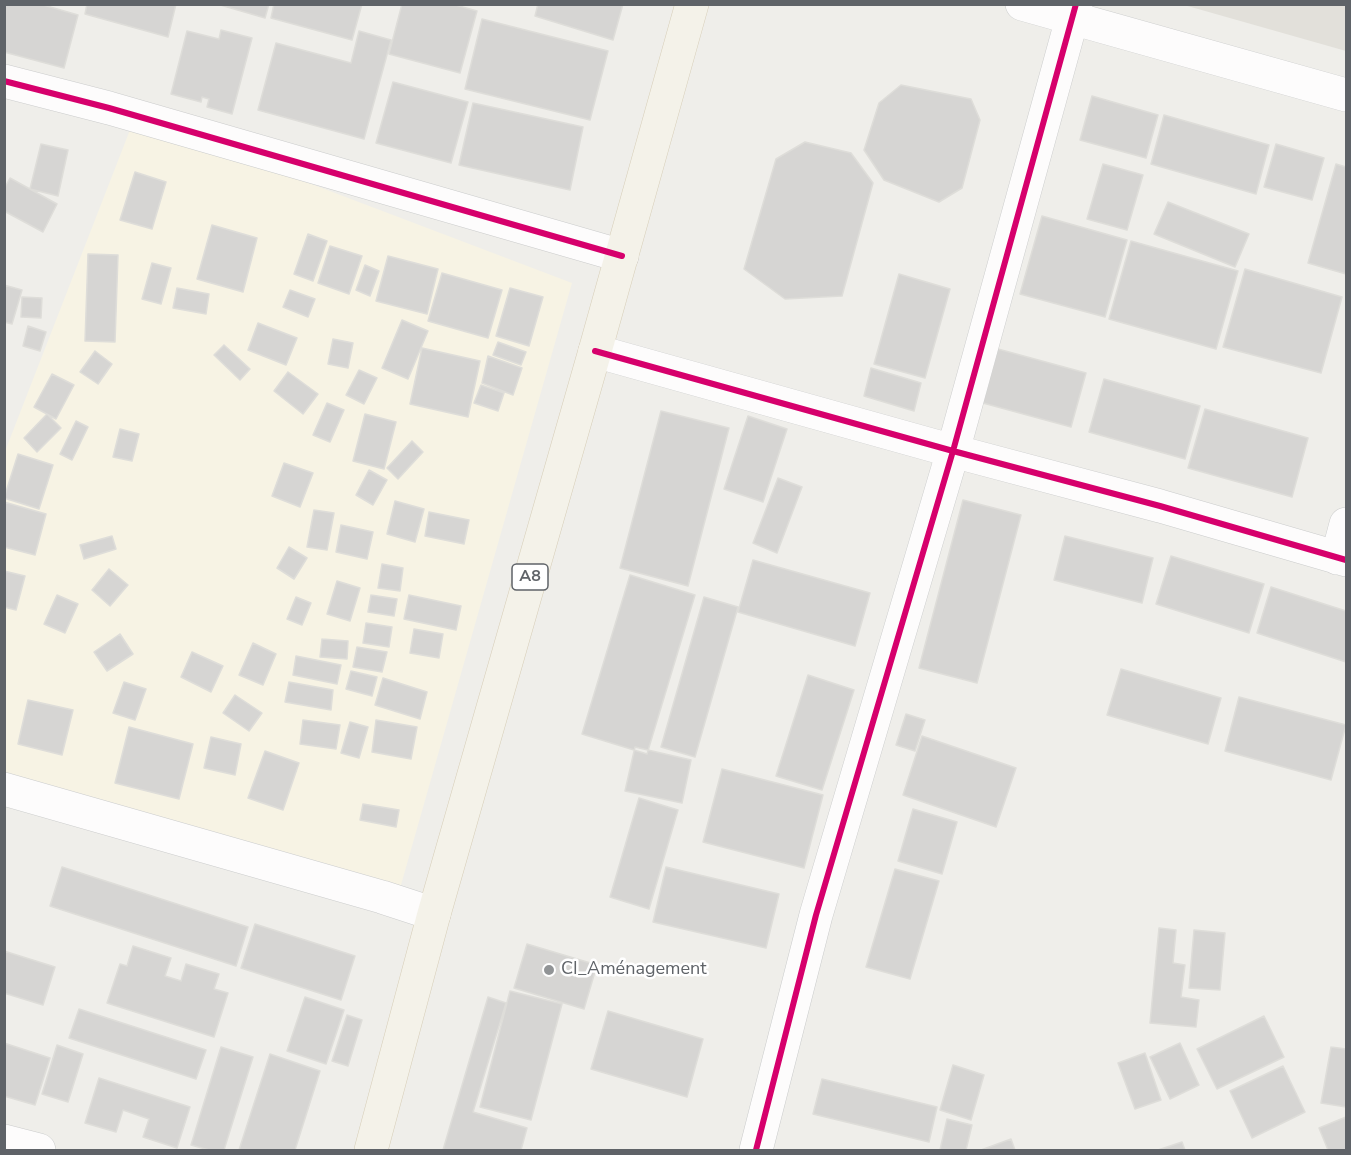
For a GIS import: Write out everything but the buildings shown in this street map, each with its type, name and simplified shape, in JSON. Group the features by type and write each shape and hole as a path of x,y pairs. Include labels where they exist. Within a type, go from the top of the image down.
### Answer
{"main road":[{"name":"A8","path":"371,1150 434,914 692,4"}],"street":[{"path":"1022,4 1074,11 1347,95"},
{"path":"756,1150 816,915 953,451 1074,11"},
{"path":"4,81 109,108 622,256"},
{"path":"595,351 1160,506 1342,559 1347,524"},
{"path":"4,789 382,897 434,914"},
{"path":"4,1141 39,1150"}],"shaded area":[{"path":"1184,5 1346,5 1346,51"},
{"path":"135,117 572,283 397,899 5,786 4,454"}],"cycle path":[{"path":"756,1150 816,915 953,451 1076,4"},
{"path":"4,81 109,108 622,256"},
{"path":"595,351 1160,506 1346,560"}],"place":[{"name":"CI_Aménagement","path":"549,970"}]}
